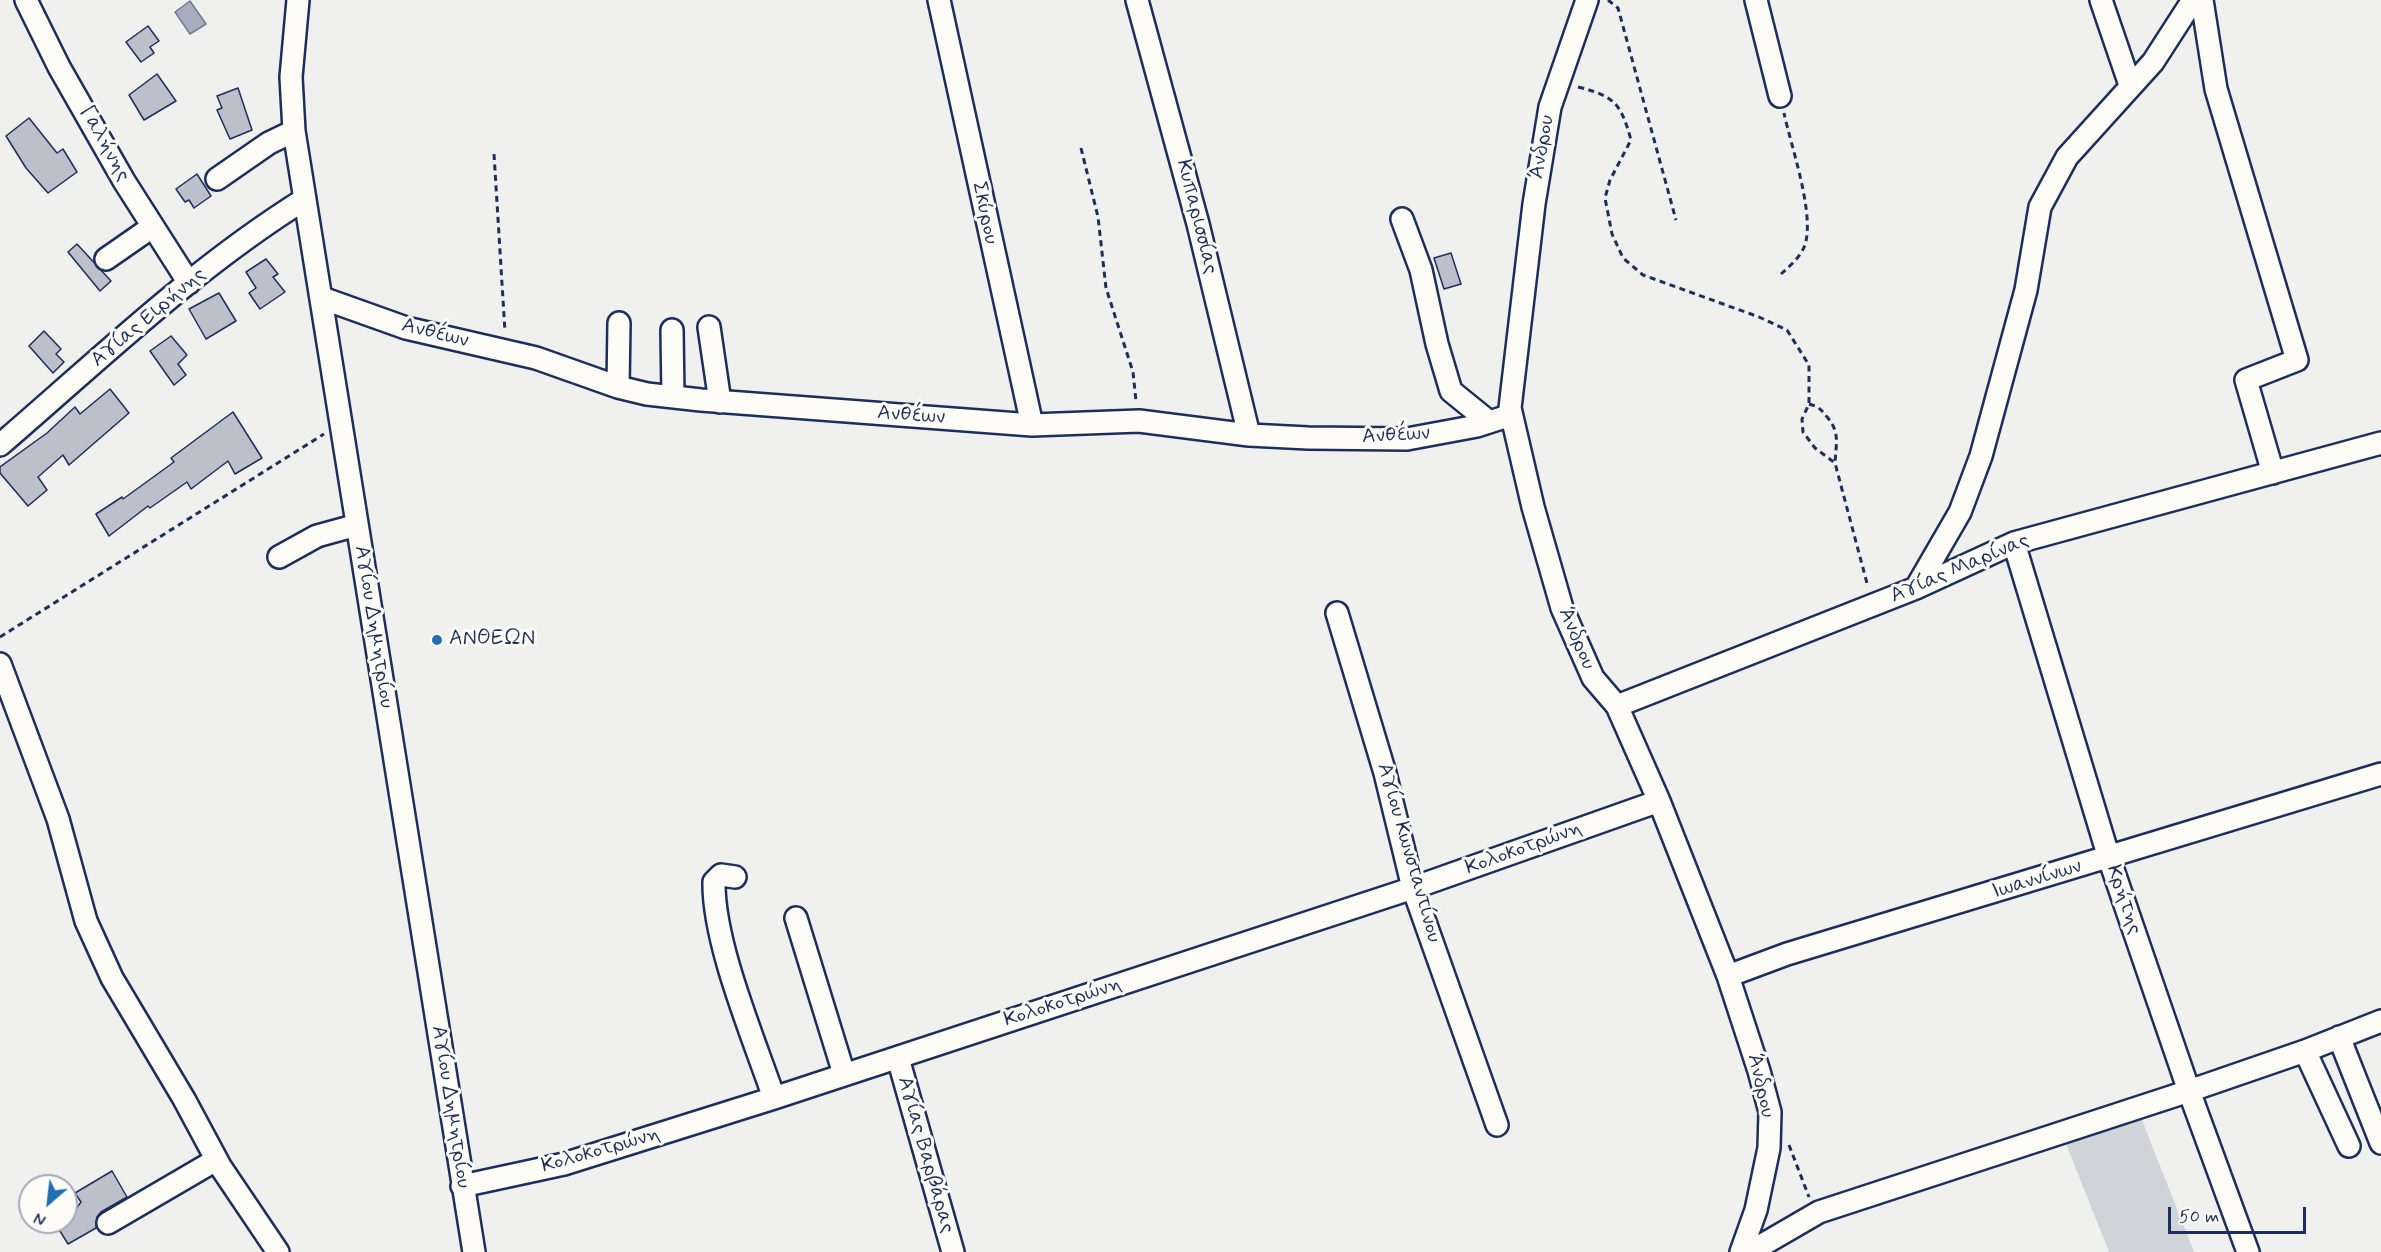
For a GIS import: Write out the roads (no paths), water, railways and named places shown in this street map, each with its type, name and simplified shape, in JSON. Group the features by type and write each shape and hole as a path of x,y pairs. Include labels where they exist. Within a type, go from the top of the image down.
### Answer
{"street":[{"name":"Γαλήνης","path":"26,0 59,67 152,227 189,283"},
{"name":"Αγίου Δημητρίου","path":"298,0 291,77 294,131 474,1252"},
{"name":"Σκύρου","path":"939,0 1032,425"},
{"name":"Κυπαρισσίας","path":"1137,0 1198,224 1248,435"},
{"name":"Άνδρου","path":"1587,0 1550,107 1534,204 1510,396 1511,415 1533,507 1562,608 1593,678 1617,706 1659,801 1728,976 1770,1112 1769,1148 1765,1169 1756,1210 1741,1252"},
{"path":"1756,0 1780,96"},
{"path":"2101,0 2130,85"},
{"path":"1916,588 1960,512 1981,456 2026,290 2040,207 2067,156 2153,62 2193,0"},
{"path":"2202,0 2216,88 2297,360 2246,380 2273,473"},
{"path":"217,178 269,143 294,131"},
{"name":"Αγίας Ειρήνης","path":"0,445 189,283 257,229 305,199"},
{"path":"1402,219 1421,270 1437,344 1451,391 1488,421"},
{"path":"106,260 152,227"},
{"name":"Ανθέων","path":"322,298 406,328 536,358 618,387 673,397 720,402 1032,425 1139,421 1248,435 1407,439 1477,426 1511,415"},
{"path":"618,322 618,387"},
{"path":"709,327 720,402"},
{"path":"672,330 673,397"},
{"name":"Αγίας Μαρίνας","path":"1617,706 1873,606 2014,543 2381,443"},
{"path":"279,557 317,536 357,525"},
{"name":"Κρήτης","path":"2014,543 2109,858 2248,1252"},
{"name":"Αγίου Κωνσταντίνου","path":"1337,613 1385,773 1413,888 1497,1125"},
{"path":"0,664 58,819 86,921 112,978 184,1099 216,1160 278,1252"},
{"name":"Ιωαννίνων","path":"1728,976 1787,954 2381,774"},
{"name":"Κολοκοτρώνη","path":"462,1186 564,1164 774,1098 1413,888 1659,801"},
{"path":"735,877 721,875 714,882 714,895 728,959 774,1098"},
{"path":"796,918 844,1074"},
{"path":"1750,1252 1820,1212 2305,1051 2381,1021"},
{"path":"2339,1036 2381,1143"},
{"path":"2305,1051 2349,1146"},
{"name":"Αγίας Βαρβάρας","path":"897,1058 953,1252"},
{"path":"108,1224 216,1160"}],"water":[{"path":"190,1 206,24 190,34 175,12"}],"place":[{"name":"ΑΝΘΕΩΝ","path":"437,640"}]}
